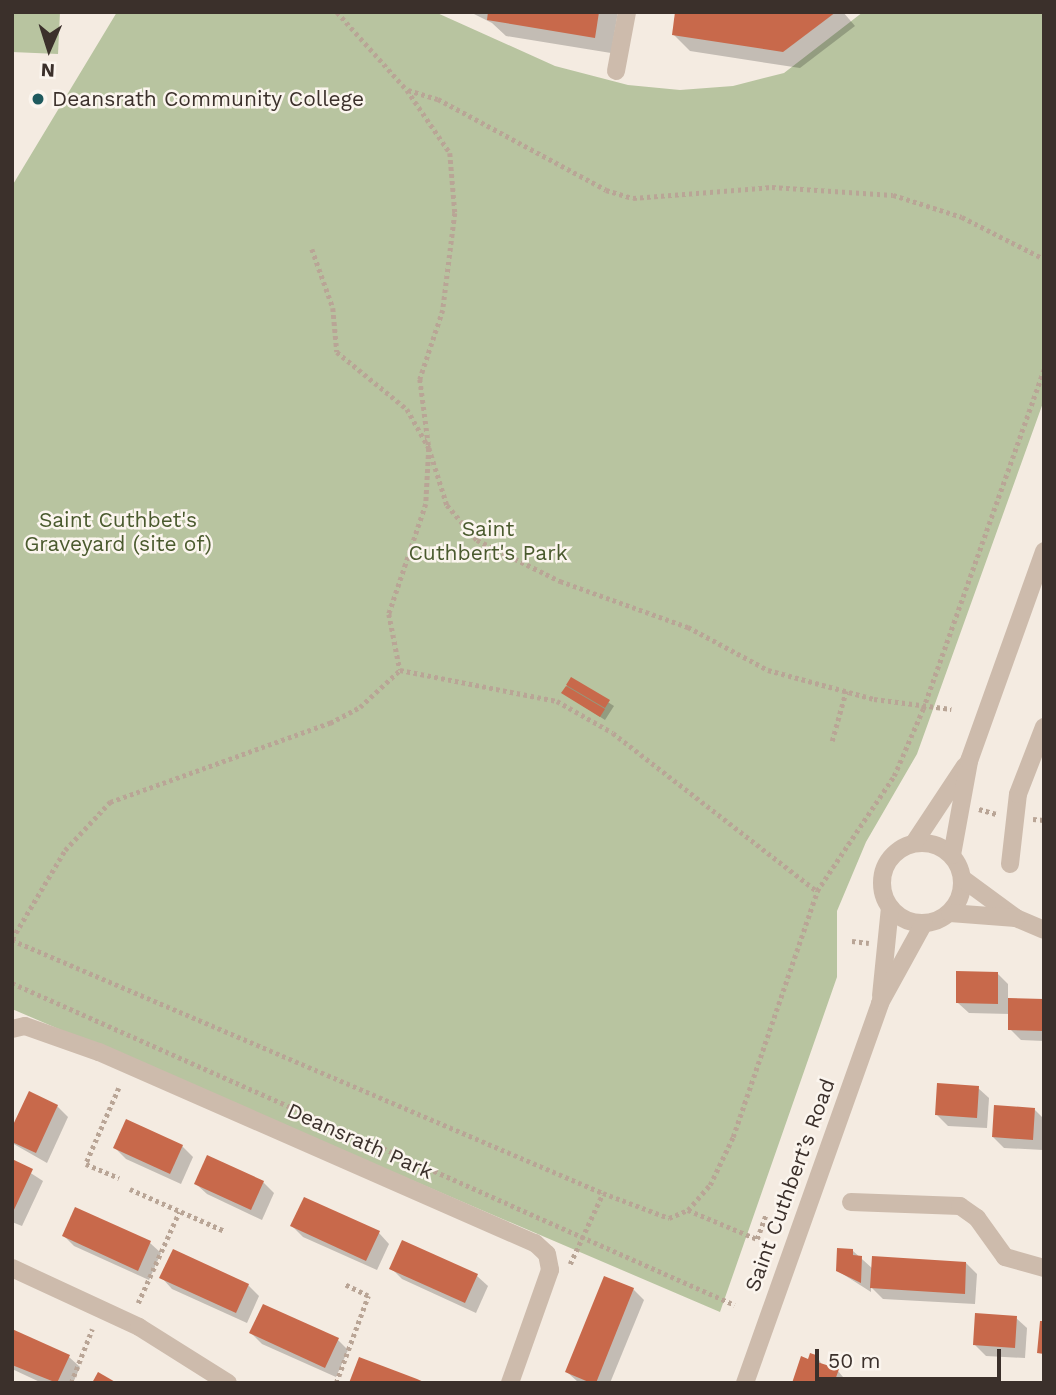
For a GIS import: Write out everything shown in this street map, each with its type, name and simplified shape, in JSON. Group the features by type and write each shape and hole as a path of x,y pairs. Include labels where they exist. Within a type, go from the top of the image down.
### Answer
{"street":[{"path":"616,71 627,12"},
{"name":"Saint Cuthbert’s Road","path":"952,855 969,761 1044,551"},
{"path":"1010,864 1018,794 1044,727"},
{"name":"Saint Cuthbert’s Road","path":"880,1003 890,907 883,896 883,871 894,853 914,843 969,761"},
{"path":"914,843 940,847 952,855 963,879 1016,918 1044,930"},
{"path":"950,913 963,879"},
{"path":"890,907 898,916 924,923 950,913 1016,918"},
{"name":"Saint Cuthbert’s Road","path":"745,1383 880,1003 924,923"},
{"name":"Deansrath Park","path":"19,1028 112,1058 535,1243 547,1254 550,1270 510,1383"},
{"path":"851,1202 960,1206 977,1218 1005,1257 1044,1268"},
{"path":"12,1268 139,1326 228,1383"}],"path":[{"path":"337,12 407,90 450,153 455,213 443,310 420,380 429,448 447,505 477,540 560,581 688,627 768,670 923,709 951,709"},
{"path":"407,90 438,99 606,190 633,198 772,187 893,195 962,217 1044,259"},
{"path":"312,249 333,308 337,352 407,409 429,448 426,504 389,614 400,670"},
{"path":"400,670 360,707 330,723 110,802 65,850 12,939 603,1193 669,1217 688,1210 710,1185 733,1138 817,891 894,776 923,709 1044,370"},
{"path":"400,670 557,701 613,733 817,891"},
{"path":"832,741 846,691"},
{"path":"12,983 735,1305"},
{"path":"119,1088 86,1164 119,1178"},
{"path":"130,1189 225,1231"},
{"path":"567,1273 581,1236 603,1193"},
{"path":"688,1210 757,1239 766,1213"},
{"path":"138,1303 179,1211"},
{"path":"336,1383 368,1296 345,1285"},
{"path":"71,1383 92,1329"}],"green space":[{"path":"12,12 60,12 58,54 12,52"},
{"name":"Saint Cuthbert's Park","path":"117,12 435,12 555,66 628,85 680,90 733,86 784,73 863,12 1044,12 1044,400 917,754 866,842 837,911 837,977 720,1312 12,1009 12,186"}],"building":[{"path":"488,12 599,12 595,38 487,20"},
{"path":"675,12 836,12 783,52 672,35"},
{"path":"571,677 610,700 605,708 566,685"},
{"path":"566,686 605,709 600,717 561,693"},
{"path":"956,971 998,972 998,1004 956,1003"},
{"path":"1008,998 1044,999 1044,1031 1008,1030"},
{"path":"937,1083 979,1086 977,1118 935,1115"},
{"path":"29,1091 58,1105 36,1153 12,1142 12,1127"},
{"path":"994,1105 1035,1108 1033,1140 992,1137"},
{"path":"126,1119 183,1145 170,1174 113,1148"},
{"path":"207,1155 264,1181 251,1210 194,1184"},
{"path":"12,1159 33,1169 12,1214"},
{"path":"304,1197 380,1231 366,1261 290,1226"},
{"path":"75,1207 151,1241 138,1271 62,1236"},
{"path":"402,1240 478,1274 465,1303 389,1269"},
{"path":"837,1248 853,1249 853,1255 862,1256 861,1283 836,1271"},
{"path":"173,1249 249,1284 236,1313 159,1278"},
{"path":"872,1256 966,1262 965,1294 870,1288"},
{"path":"604,1276 634,1288 596,1383 591,1383 565,1372"},
{"path":"263,1304 339,1338 325,1368 249,1333"},
{"path":"975,1313 1017,1316 1015,1348 973,1345"},
{"path":"1040,1321 1044,1321 1044,1354 1037,1353"},
{"path":"12,1329 70,1355 57,1383 12,1365"},
{"path":"810,1353 819,1356 817,1362 839,1369 834,1383 792,1383 801,1356 808,1359"},
{"path":"359,1357 417,1379 426,1383 349,1383"},
{"path":"98,1372 117,1383 92,1383"}],"place":[{"name":"Deansrath Community College","path":"38,99"}],"park label":[{"name":"Saint Cuthbet's Graveyard (site of)","path":"118,532"}]}
